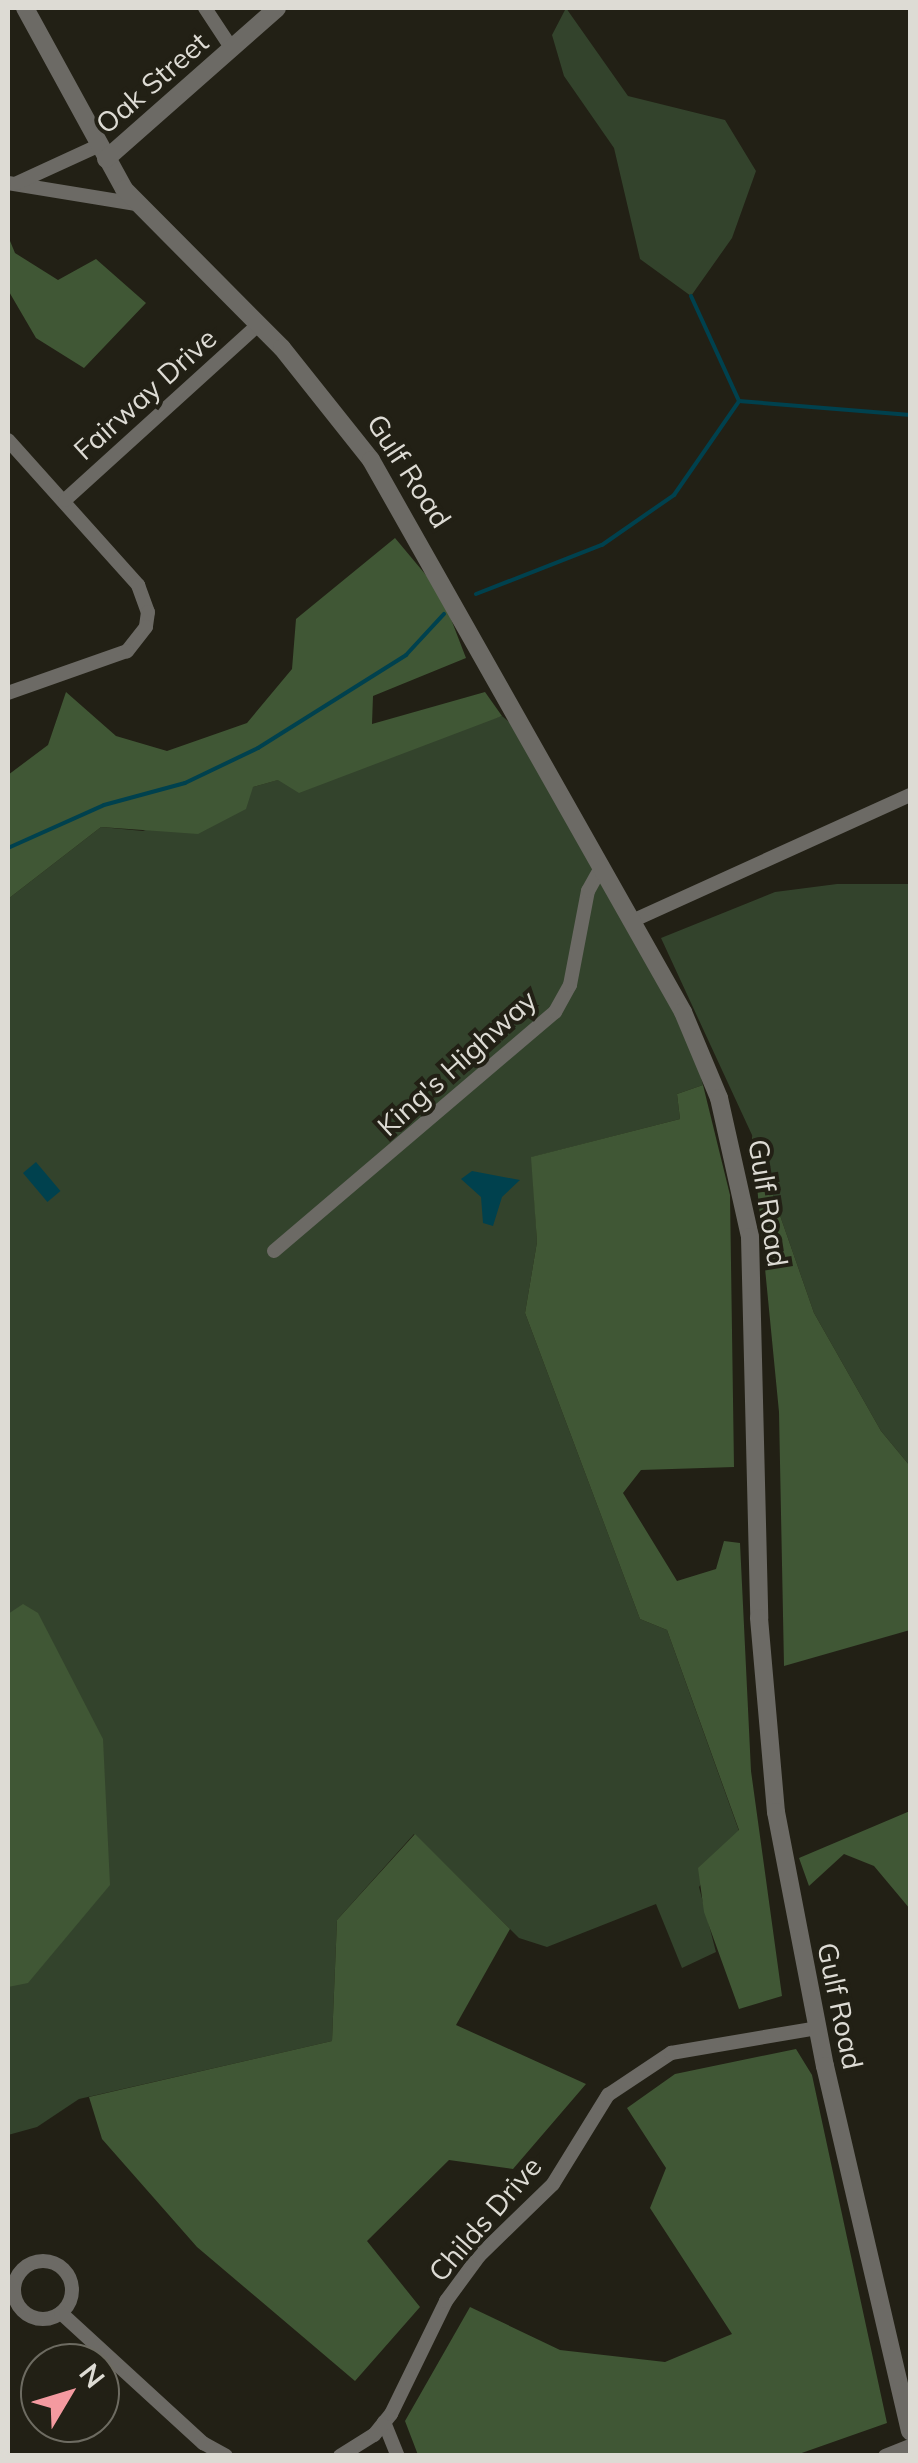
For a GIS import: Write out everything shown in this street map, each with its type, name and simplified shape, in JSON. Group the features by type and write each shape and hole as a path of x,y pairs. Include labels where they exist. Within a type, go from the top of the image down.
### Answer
{"street":[{"name":"Gulf Road","path":"24,8 104,155 136,204 259,324 372,460 693,1032 744,1193 754,1289 766,1746 816,2028 910,2431"},
{"path":"205,8 232,49"},
{"name":"Oak Street","path":"104,155 277,8"},
{"path":"11,184 104,155"},
{"path":"11,184 136,204"},
{"name":"Fairway Drive","path":"65,500 259,324"},
{"name":"Fairway Drive","path":"8,440 138,585 146,626 113,657 8,693"},
{"path":"632,921 910,795"},
{"name":"King's Highway","path":"274,1252 292,1243 555,1012 570,985 588,891 602,866"},
{"name":"Childs Drive","path":"340,2456 384,2422 446,2302 479,2256 552,2184 608,2095 671,2053 816,2028"},
{"path":"50,2262 64,2272 72,2288 61,2313 42,2320 17,2305 14,2286 24,2268 50,2262"},
{"path":"61,2313 190,2432 226,2456"},
{"path":"384,2422 398,2456"},
{"path":"886,2456 910,2446"}],"green space":[{"path":"566,8 628,96 725,120 756,171 732,238 691,296 640,259 614,148 564,76 552,35"},
{"path":"8,236 15,253 58,280 96,259 146,303 84,368 36,338 8,290"},
{"path":"395,538 441,593 466,658 373,696 372,724 485,692 502,716 299,793 278,780 253,787 246,809 198,834 101,827 8,899 8,775 48,745 66,692 116,736 167,751 247,723 292,669 296,619"},
{"path":"502,716 521,732 692,1043 703,1085 677,1094 680,1119 532,1157 537,1242 525,1313 640,1619 667,1630 739,1831 699,1887 716,1952 682,1968 656,1904 547,1947 519,1938 414,1834 337,1920 332,2041 79,2099 37,2127 8,2135 8,899 101,827 143,831 253,787"},
{"path":"837,884 910,884 910,1466 881,1431 814,1313 752,1135 661,938 775,892"},
{"path":"703,1085 730,1195 734,1467 641,1470 623,1493 677,1581 716,1569 724,1541 740,1543 751,1771 782,1996 739,2009 704,1912 698,1868 739,1830 667,1630 640,1619 525,1313 537,1242 531,1157 680,1119 677,1094"},
{"path":"752,1135 814,1313 881,1431 910,1466 910,1630 784,1666 779,1412"},
{"path":"23,1604 38,1613 103,1739 110,1885 28,1983 8,1987 8,1614"},
{"path":"910,1811 910,1909 874,1866 844,1854 809,1886 799,1858"},
{"path":"415,1834 510,1929 456,2025 586,2084 513,2169 449,2160 367,2241 420,2307 355,2381 197,2247 102,2139 89,2097 332,2041 337,1920"},
{"path":"796,2049 812,2075 887,2423 796,2455 418,2455 405,2421 470,2307 560,2350 665,2362 732,2334 650,2208 666,2168 627,2108 675,2074"}],"water":[{"path":"36,1162 60,1191 47,1202 23,1173"},
{"path":"472,1171 520,1180 502,1197 493,1226 483,1223 481,1197 461,1179"}],"waterway":[{"path":"691,296 739,401"},
{"path":"739,401 910,415"},
{"path":"476,594 602,545 674,495 739,401"},
{"path":"8,848 104,805 185,783 258,748 406,655 444,614"}]}
